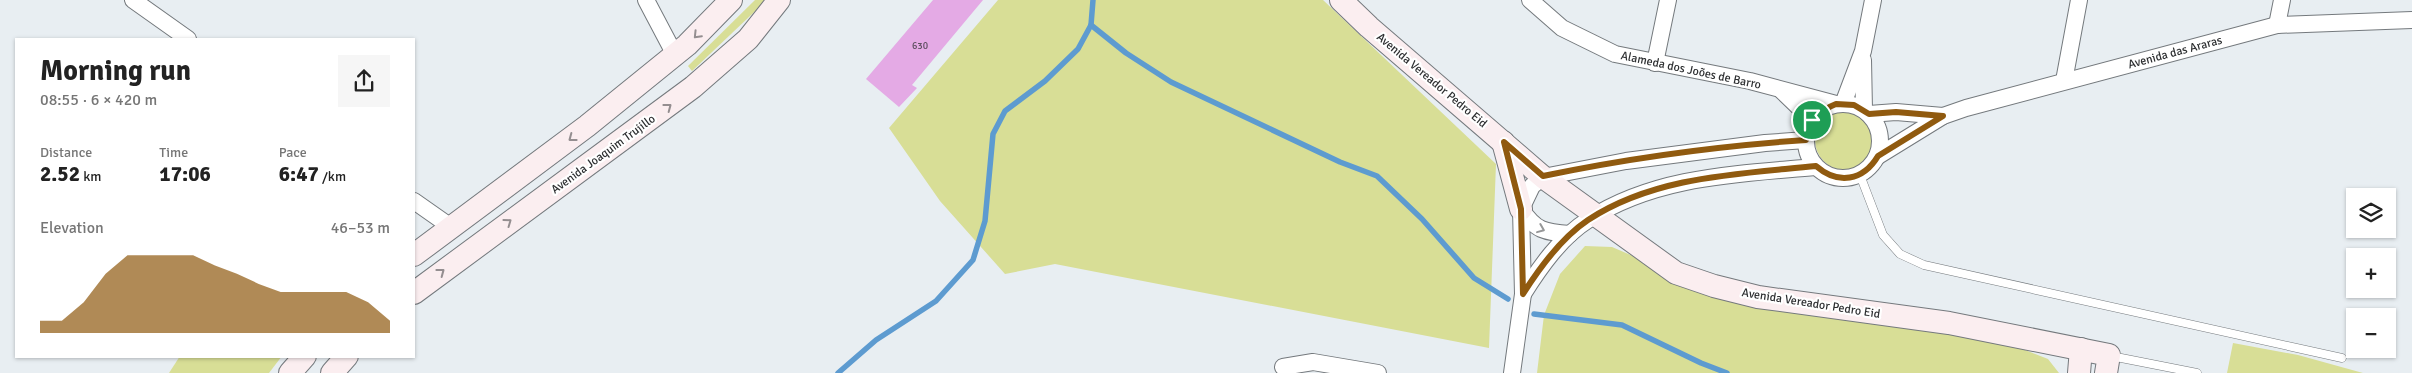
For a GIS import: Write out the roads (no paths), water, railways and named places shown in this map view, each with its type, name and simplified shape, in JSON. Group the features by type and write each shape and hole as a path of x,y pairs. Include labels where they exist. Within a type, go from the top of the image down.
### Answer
{"street":[{"path":"133,0 187,38"},
{"path":"646,0 675,55"},
{"path":"415,254 587,126 675,55 731,0"},
{"name":"Avenida Joaquim Trujillo","path":"415,292 693,88 748,38 779,0"},
{"name":"Avenida Vereador Pedro Eid","path":"1341,0 1369,27 1543,176 1595,216 1676,273 1714,286 1758,297 1949,323 2081,350 2107,364"},
{"name":"Alameda dos Joões de Barro","path":"1530,0 1562,28 1584,41 1615,54 1778,88 1839,104"},
{"path":"1655,63 1668,0"},
{"path":"1839,104 1863,51 1873,0"},
{"path":"2064,81 2079,0"},
{"path":"2277,25 2282,0"},
{"name":"Avenida das Araras","path":"1878,156 1943,116 2064,81 2277,25 2412,20"},
{"path":"1863,51 1867,112 1880,134 1878,156 1873,164 1860,175 1848,179 1836,178 1825,174 1810,159 1806,140 1812,120 1826,108 1839,104 1867,112"},
{"path":"1778,88 1812,120"},
{"name":"Avenida das Araras","path":"1867,112 1896,112 1943,116"},
{"path":"1521,209 1532,186 1543,176 1598,165 1806,140"},
{"path":"1504,142 1521,209 1523,294 1512,373"},
{"path":"1697,152 1701,180"},
{"path":"1523,294 1538,270 1570,234 1595,216 1648,190 1701,180 1816,166"},
{"path":"415,202 451,227"},
{"path":"1521,209 1532,225 1539,229 1570,234"},
{"path":"2079,373 2081,350"},
{"path":"290,373 303,358"},
{"path":"332,373 345,358"},
{"path":"1283,367 1313,362 1378,373"}],"lane":[{"path":"1860,175 1883,235 1900,254 1924,265 2342,358"},
{"path":"2107,364 2197,373"}],"waterway":[{"path":"838,373 876,340 936,301 973,260 985,221 993,134 1005,111 1045,81 1078,49 1091,25 1093,0"},
{"path":"1091,25 1126,53 1171,82 1340,162 1377,176 1422,219 1474,278 1508,299"},
{"path":"1534,314 1622,325 1701,363 1727,373"}]}
